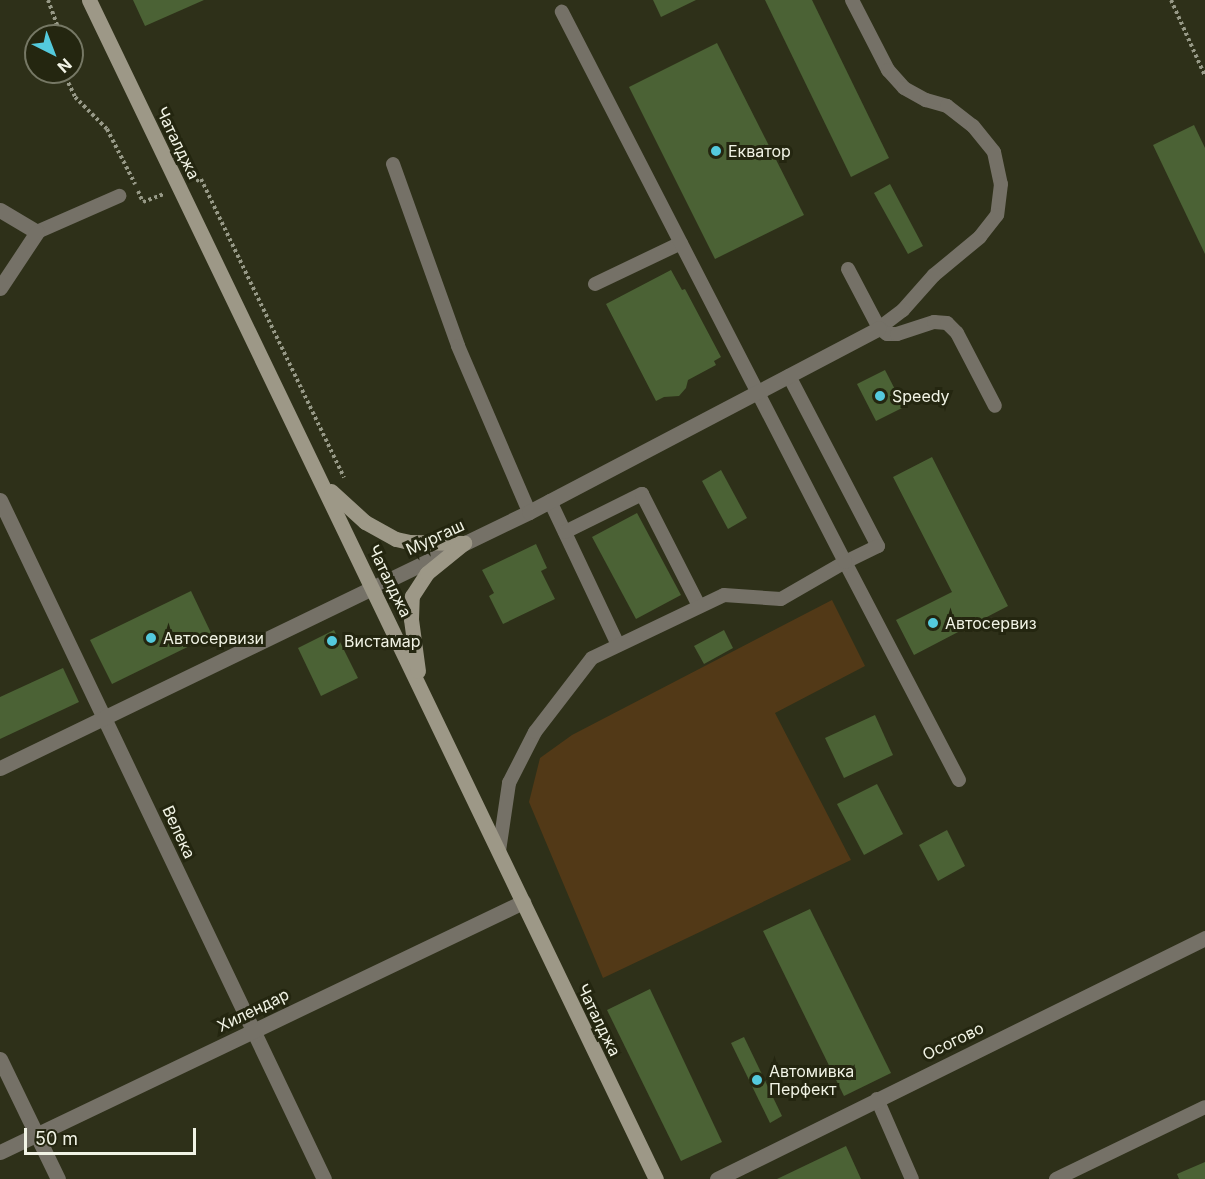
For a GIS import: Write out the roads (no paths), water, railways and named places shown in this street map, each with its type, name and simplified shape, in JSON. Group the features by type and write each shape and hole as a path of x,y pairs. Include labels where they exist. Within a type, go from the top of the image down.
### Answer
{"main road":[{"name":"Чаталджа","path":"89,0 324,484 656,1179"},
{"path":"324,484 365,522 396,539 464,543"},
{"path":"421,688 411,620 412,596 427,573 464,543"}],"street":[{"path":"0,210 37,232 0,288"},
{"name":"Мургаш","path":"0,768 529,512 879,328"},
{"name":"Велека","path":"0,500 324,1179"},
{"name":"Хилендар","path":"0,1152 523,902"},
{"name":"Осогово","path":"717,1179 1205,938"},
{"path":"0,1059 58,1179"}],"lane":[{"path":"852,0 888,70 904,88 926,100 947,106 973,126 994,152 1001,184 997,215 980,237 934,275 903,310 879,328"},
{"path":"562,12 959,780"},
{"path":"393,164 458,346 529,512"},
{"path":"37,232 119,196"},
{"path":"595,284 681,243"},
{"path":"848,269 879,328 887,334 897,334 934,322 947,322 957,333 995,406"},
{"path":"499,851 509,783 535,732 592,658 724,595 781,599 878,546 789,376"},
{"path":"565,532 642,494 699,606"},
{"path":"550,501 618,645"},
{"path":"877,1099 912,1179"},
{"path":"1056,1179 1205,1107"}],"place":[{"name":"Екватор","path":"716,151"},
{"name":"Speedy","path":"880,396"},
{"name":"Автосервиз","path":"933,623"},
{"name":"Автосервизи","path":"151,638"},
{"name":"Вистамар","path":"332,641"},
{"name":"Автомивка Перфект","path":"757,1080"}]}
